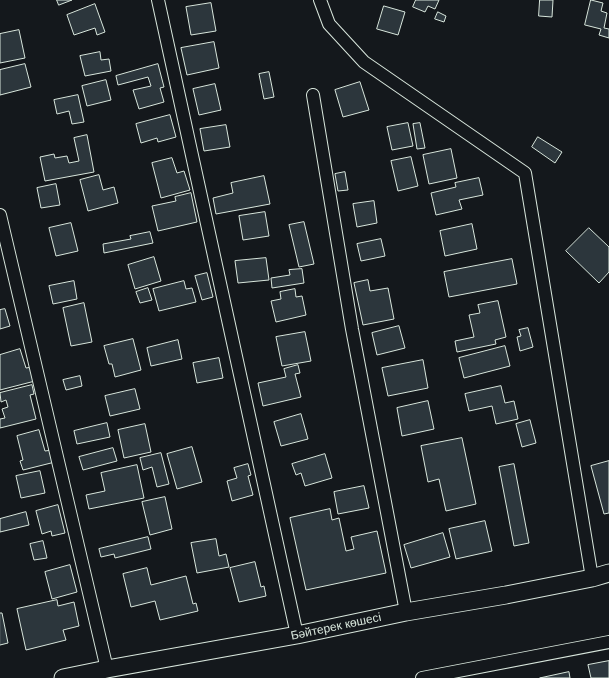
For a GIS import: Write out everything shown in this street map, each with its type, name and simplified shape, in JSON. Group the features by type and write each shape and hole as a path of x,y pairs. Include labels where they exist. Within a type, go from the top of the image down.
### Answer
{"street":[{"path":"158,0 297,635"},
{"path":"320,0 329,24 364,62 525,173 592,578"},
{"path":"313,95 352,329 406,612"},
{"path":"0,215 107,669"},
{"name":"Бәйтерек көшесі","path":"63,678 297,635 406,612 592,578 609,573"},
{"path":"422,678 609,642"}],"building":[{"path":"57,0 72,0 59,5"},
{"path":"416,0 439,0 435,9 428,6 425,12 413,7"},
{"path":"540,0 553,0 552,17 539,16"},
{"path":"591,0 603,3 601,11 607,13 604,28 609,29 609,38 599,35 601,29 585,25"},
{"path":"211,3 216,31 191,35 186,7"},
{"path":"95,4 105,32 97,35 95,28 74,35 67,15"},
{"path":"384,6 405,12 398,35 377,29"},
{"path":"438,12 446,16 444,22 435,19"},
{"path":"19,30 25,58 0,63 0,34"},
{"path":"214,42 219,68 187,75 181,48"},
{"path":"100,52 101,60 109,59 111,71 85,76 80,56"},
{"path":"25,64 31,87 0,95 0,70"},
{"path":"158,64 164,87 160,88 164,102 139,109 133,90 151,86 148,77 118,85 116,76"},
{"path":"269,72 274,97 264,99 259,74"},
{"path":"106,80 111,100 87,106 82,86"},
{"path":"360,82 369,110 343,117 335,90"},
{"path":"215,84 221,110 199,115 193,89"},
{"path":"78,95 84,122 72,124 69,111 57,114 54,100"},
{"path":"170,115 176,137 158,142 157,138 141,143 136,124"},
{"path":"408,123 413,146 392,150 387,127"},
{"path":"420,123 425,148 417,149 413,124"},
{"path":"226,125 230,147 204,151 200,129"},
{"path":"87,135 94,172 45,181 40,157 54,154 55,158 67,156 69,163 79,161 74,138"},
{"path":"538,137 562,152 555,163 532,147"},
{"path":"451,149 457,178 429,184 423,155"},
{"path":"411,157 418,186 398,191 391,161"},
{"path":"172,158 177,173 184,171 190,190 161,198 152,163"},
{"path":"345,172 348,190 338,191 335,174"},
{"path":"99,175 103,190 114,187 118,203 88,211 80,180"},
{"path":"264,176 270,204 216,214 213,198 233,193 231,183"},
{"path":"479,178 483,195 459,200 462,209 436,215 431,193 456,187 455,183"},
{"path":"56,184 60,205 41,208 37,188"},
{"path":"191,193 197,222 158,231 152,206 176,201 175,197"},
{"path":"374,201 377,223 357,227 353,204"},
{"path":"265,212 269,236 243,240 239,216"},
{"path":"304,222 314,264 299,267 289,225"},
{"path":"71,223 78,251 56,256 49,228"},
{"path":"472,224 477,249 445,256 440,231"},
{"path":"589,228 609,247 609,272 599,283 566,251"},
{"path":"150,232 153,243 104,253 103,244 131,239 130,236"},
{"path":"381,239 385,256 361,261 357,244"},
{"path":"154,257 161,281 135,289 128,265"},
{"path":"266,258 269,280 238,283 235,261"},
{"path":"512,259 517,284 449,297 444,272"},
{"path":"302,269 304,283 272,288 271,278 290,275 289,270"},
{"path":"207,273 213,297 202,300 195,276"},
{"path":"368,280 370,291 388,288 394,319 363,325 354,283"},
{"path":"74,281 77,299 53,304 49,286"},
{"path":"184,281 186,289 192,288 196,302 159,311 153,289"},
{"path":"148,288 152,300 140,303 136,292"},
{"path":"295,289 296,297 302,296 306,315 276,322 271,301 281,299 280,292"},
{"path":"498,301 506,337 495,340 496,344 457,352 455,341 474,337 469,315 480,313 478,305"},
{"path":"84,303 92,342 71,346 63,308"},
{"path":"5,309 10,326 0,329 0,310"},
{"path":"399,326 405,348 377,355 372,333"},
{"path":"528,328 533,347 520,351 517,337 521,336 519,330"},
{"path":"305,332 311,361 282,366 276,337"},
{"path":"133,339 141,370 115,377 112,364 109,364 104,346"},
{"path":"178,340 182,359 151,366 147,348"},
{"path":"505,346 510,366 464,378 459,358"},
{"path":"20,349 26,368 32,367 35,381 0,390 0,355"},
{"path":"219,358 223,378 197,383 193,363"},
{"path":"423,360 428,388 388,396 382,368"},
{"path":"298,365 300,373 295,374 301,397 263,406 258,383 286,377 284,369"},
{"path":"80,376 82,386 66,390 63,380"},
{"path":"32,385 34,394 30,395 36,419 0,428 0,419 5,418 2,409 8,407 6,400 1,402 0,393"},
{"path":"501,386 505,403 514,401 518,419 496,424 492,406 469,411 465,394"},
{"path":"135,389 140,409 110,416 105,396"},
{"path":"428,401 434,429 402,436 397,408"},
{"path":"301,414 308,439 281,446 274,422"},
{"path":"530,420 536,443 522,447 516,424"},
{"path":"107,423 110,437 77,444 74,431"},
{"path":"145,424 151,452 124,458 118,430"},
{"path":"39,430 45,451 52,450 55,462 23,470 20,461 23,460 17,436"},
{"path":"462,438 476,504 446,511 439,479 428,482 421,446"},
{"path":"192,447 202,482 177,489 167,454"},
{"path":"113,448 117,461 83,470 79,457"},
{"path":"161,453 169,484 157,487 152,467 143,470 140,458"},
{"path":"325,454 332,478 305,486 301,473 296,475 292,464"},
{"path":"609,461 609,513 604,514 591,466"},
{"path":"248,464 251,475 248,476 253,495 232,501 227,481 237,478 234,468"},
{"path":"514,464 529,543 514,546 499,467"},
{"path":"137,465 144,498 89,509 86,495 105,491 101,473"},
{"path":"40,471 45,493 21,498 16,476"},
{"path":"364,486 369,508 338,514 334,492"},
{"path":"165,497 172,529 150,535 142,502"},
{"path":"58,505 65,533 52,536 51,531 42,534 36,511"},
{"path":"330,509 332,520 339,518 346,551 354,549 351,537 377,531 386,573 306,590 290,518"},
{"path":"26,512 29,525 0,532 0,519"},
{"path":"485,521 492,551 456,559 449,529"},
{"path":"443,533 450,557 411,568 404,545"},
{"path":"148,537 151,549 115,558 114,554 101,557 99,549"},
{"path":"216,539 219,556 226,554 229,567 197,573 191,543"},
{"path":"43,541 47,558 34,560 30,544"},
{"path":"255,562 261,587 264,586 266,596 239,602 230,568"},
{"path":"70,565 77,592 52,599 45,572"},
{"path":"147,568 151,585 186,576 193,604 196,603 198,611 160,620 155,601 131,607 123,574"},
{"path":"57,600 58,606 74,602 79,626 63,630 66,640 26,650 17,609"},
{"path":"0,613 2,613 8,643 0,645"},
{"path":"609,661 609,678 591,678 588,665"},
{"path":"569,672 570,678 540,678"}]}
